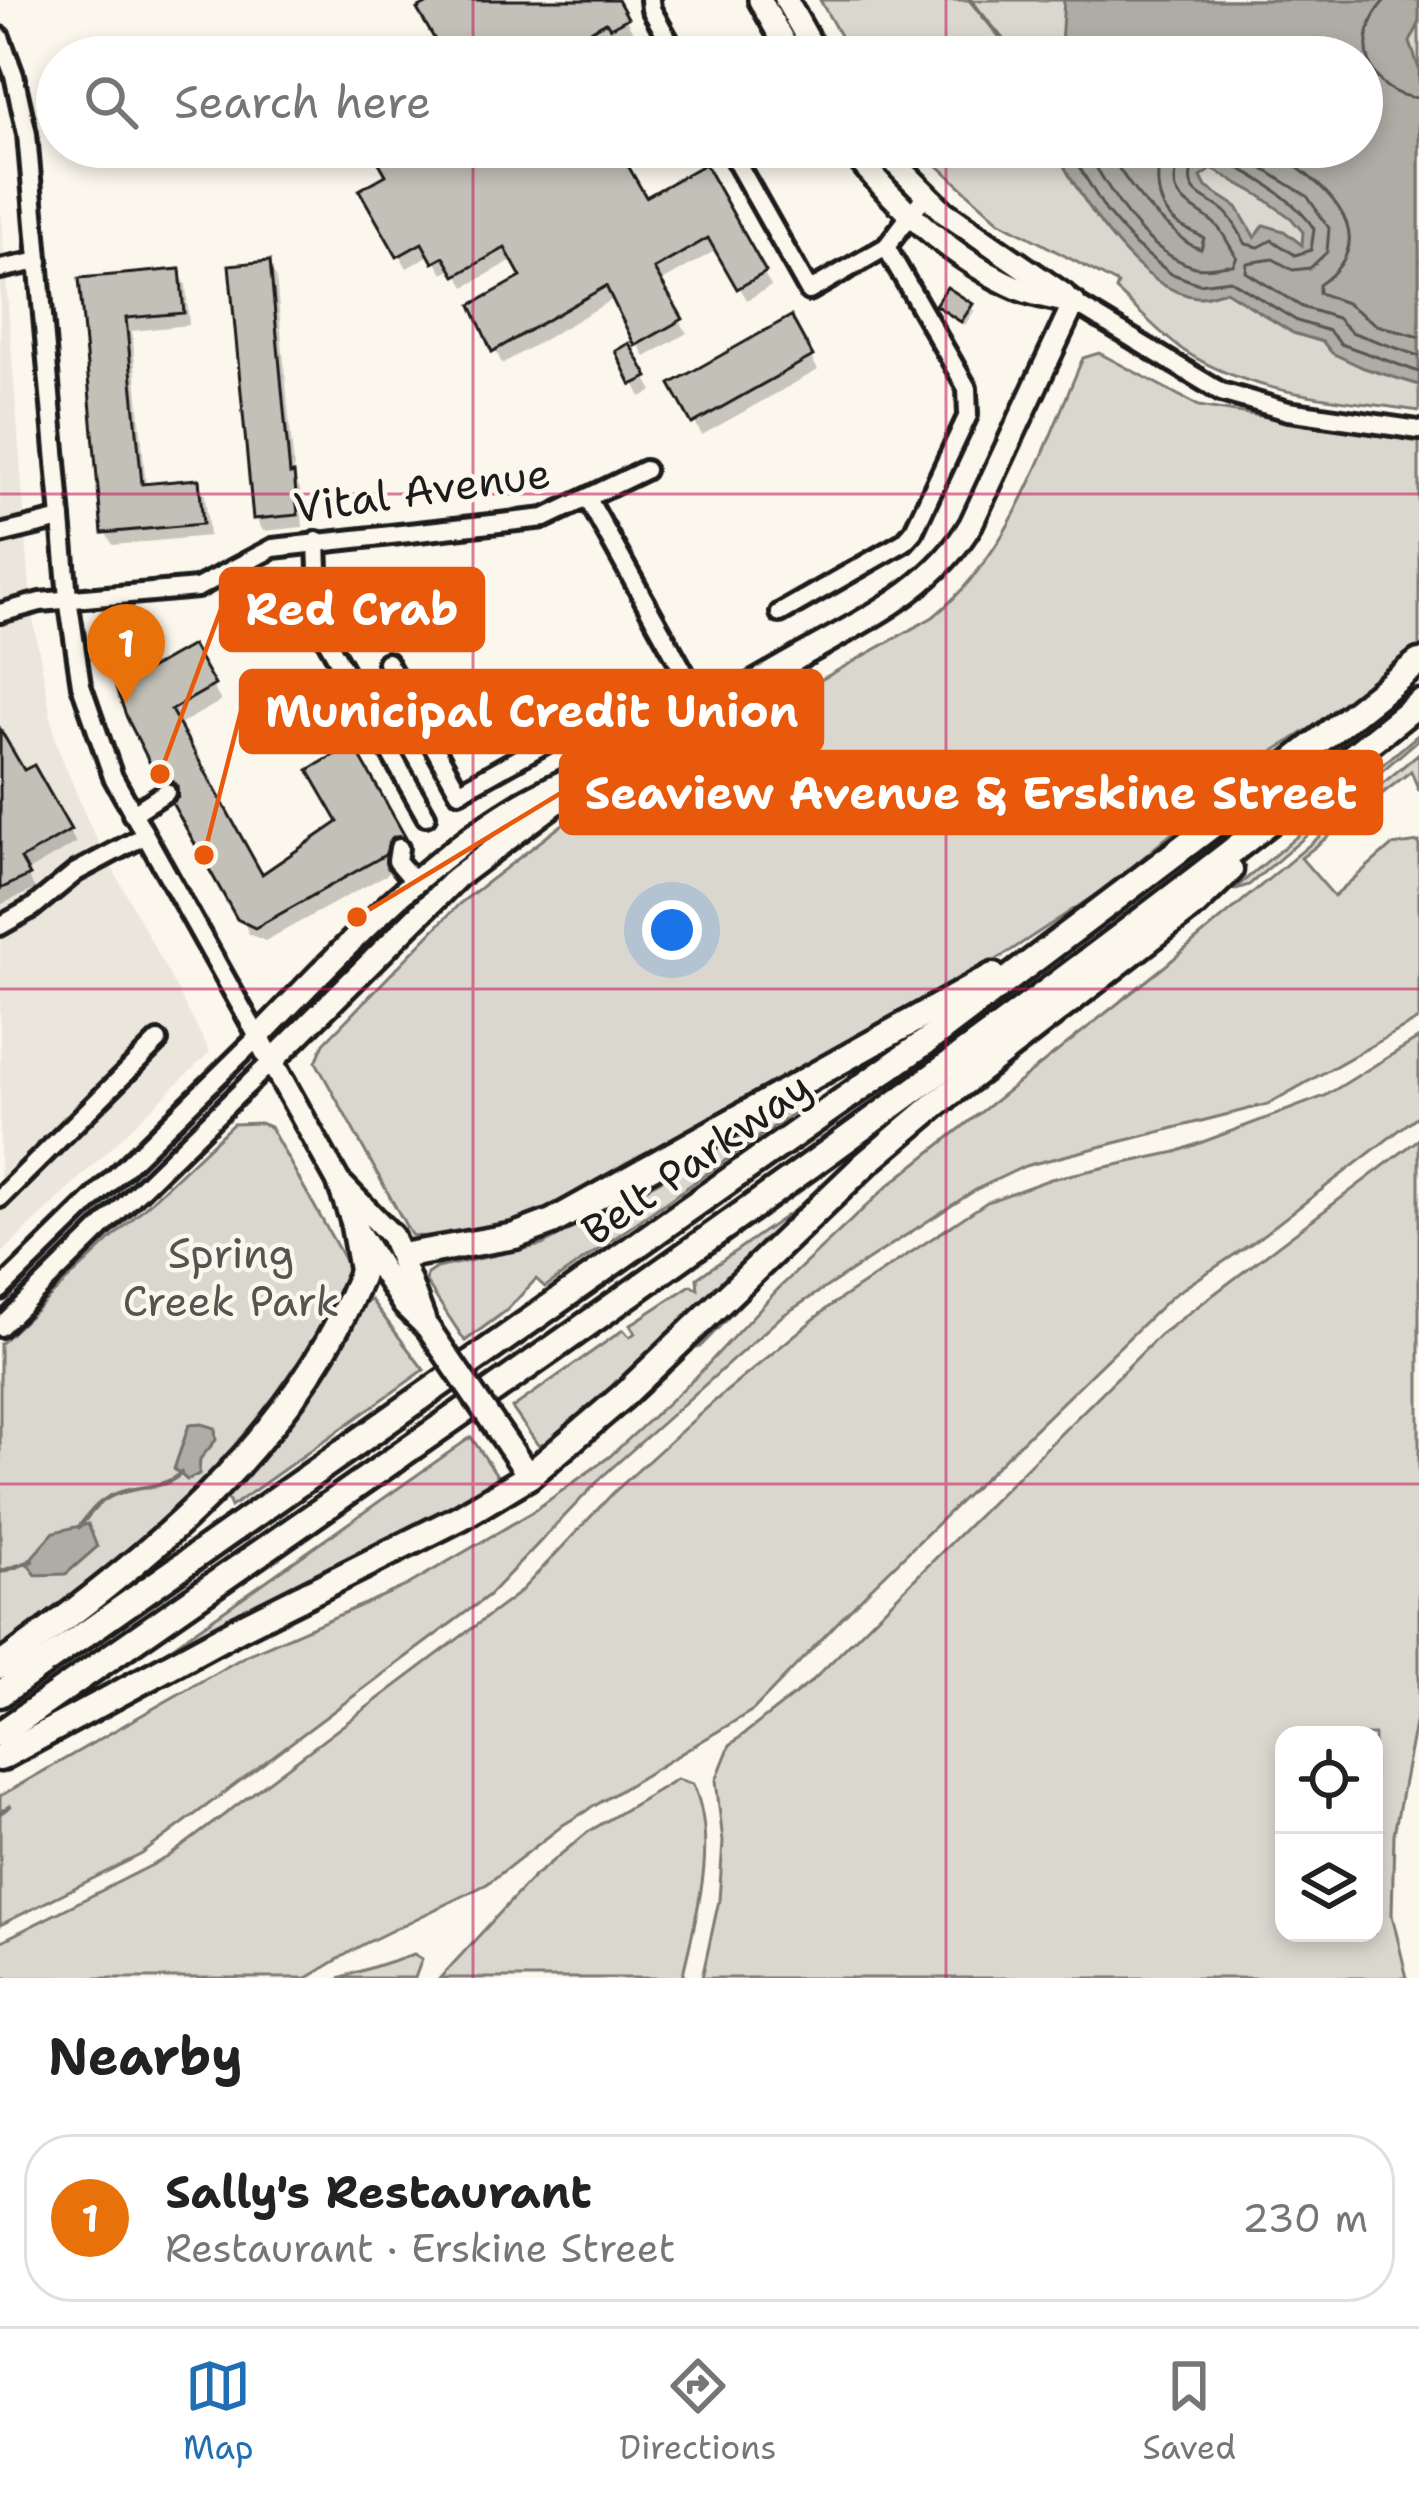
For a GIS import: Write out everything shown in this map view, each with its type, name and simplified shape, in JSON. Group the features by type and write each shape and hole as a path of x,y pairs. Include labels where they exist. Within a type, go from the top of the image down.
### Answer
{"highway":[{"name":"Belt Parkway","path":"0,1694 779,1148 1069,934 1419,662"},
{"name":"Belt Parkway","path":"0,1733 859,1131 1059,984 1419,703"},
{"path":"0,1758 110,1696 461,1517 529,1476 599,1418 865,1164 936,1103 1196,903 1312,789"},
{"path":"400,1256 515,1236 572,1213 1069,934"},
{"path":"0,1666 150,1548 233,1469 283,1412 330,1340 360,1277 354,1226"}],"main road":[{"path":"760,0 780,36"},
{"path":"786,0 806,36"},
{"path":"529,1476 428,1328 404,1304 354,1226 338,1180 258,1036 415,882 520,804 673,728 878,614 940,567 971,524 1074,303 1034,272 918,204 874,168"},
{"path":"893,168 918,204"},
{"path":"272,1061 457,877 618,757"},
{"path":"338,1180 392,1236 428,1328"}],"street":[{"path":"650,0 666,36"},
{"path":"0,37 7,77 27,134 68,598 82,685 105,759 132,814 258,1036 0,1290"},
{"path":"740,168 809,291 886,248 918,204"},
{"path":"780,613 914,532 968,415 968,388 886,248"},
{"path":"0,269 39,261"},
{"path":"1074,303 1191,377 1237,398 1310,415 1419,430"},
{"name":"Vital Avenue","path":"0,613 68,598 197,588 273,548 545,518 645,470"},
{"path":"588,499 705,710"},
{"path":"0,534 61,518"},
{"path":"317,541 320,628 426,815"},
{"path":"387,662 459,792 649,686 673,728"},
{"path":"132,814 166,792"},
{"path":"0,926 32,908 76,872 144,836"},
{"path":"395,854 415,882"},
{"path":"0,1198 158,1041"},
{"path":"0,1327 272,1061"}],"shaded area":[{"path":"0,202 32,614 56,743 89,824 210,1052 0,1255"}],"green space":[{"path":"820,0 1419,0 1419,411 1299,394 1212,367 1168,338 1116,290 1118,284 999,221 940,168 1383,168 1383,36 840,36"},
{"path":"1099,353 1199,406 1419,442 1419,647 1356,699 1254,764 1112,884 949,991 567,1205 468,1232 411,1235 316,1062 324,1043 459,904 563,824 933,617 985,562 1023,497 1083,358"},
{"path":"1419,734 1419,739 1249,885 1233,890"},
{"path":"1419,753 1419,791 1411,771 1301,858 1334,896 1391,846 1419,842 1419,1019 1268,1104 1025,1166 977,1189 782,1316 604,1475 489,1595 142,1854 0,1925 0,1796 247,1655 406,1586 531,1513 609,1457 889,1185 1165,966"},
{"path":"1066,1018 1069,1019 1027,1053 945,1116"},
{"path":"1419,1038 1419,1115 1255,1241 1172,1296 870,1589 753,1710 563,1825 487,1884 360,1946 307,1978 0,1978 0,1942 168,1857 519,1593 613,1493 830,1306 987,1202 1051,1179 1176,1152 1325,1096"},
{"path":"804,1102 545,1287 536,1279 507,1310 465,1341 426,1282 427,1274 436,1268 542,1245"},
{"name":"Spring Creek Park","path":"233,1124 270,1127 352,1273 326,1331 279,1406 207,1485 126,1557 0,1653 0,1344"},
{"path":"1419,1139 1419,1702 1394,1834 1392,1915 1407,1978 702,1978 719,1900 723,1842 716,1780 730,1745 812,1681 1160,1335"},
{"path":"871,1176 797,1246 851,1192"},
{"path":"832,1184 635,1372 558,1435 538,1445 512,1408 623,1330 630,1337 635,1333 630,1325 691,1285 698,1289 697,1278"},
{"path":"797,1246 700,1347 694,1349"},
{"path":"371,1300 424,1370 231,1507 227,1497 307,1404 364,1302"},
{"path":"471,1437 498,1477 495,1484 348,1562 330,1566 332,1570 170,1657 165,1652"},
{"path":"677,1779 693,1784 701,1807 705,1855 682,1978 440,1978 533,1877 588,1832"},
{"path":"414,1954 422,1959 415,1978 339,1978"}],"water":[{"path":"1064,0 1419,0 1419,24 1410,42 1419,69 1419,385 1332,353 1323,342 1293,333 1226,291 1197,297 1174,291 1152,278 1112,238 1066,168 1383,168 1383,36 1061,36","holes":["1212,169 1291,218 1303,232 1302,245 1284,231 1264,225 1255,238 1237,207 1206,187 1201,177"]},
{"path":"189,1425 215,1428 216,1440 200,1459 199,1474 187,1480 174,1469"},
{"path":"88,1524 97,1547 66,1574 36,1575 27,1563 54,1532"}],"building":[{"path":"434,0 618,0 628,18 610,28 606,22 582,36 433,36 417,9"},
{"path":"382,168 629,168 646,197 698,168 707,168 766,272 737,289 708,238 654,269 683,319 635,346 606,286 492,352 471,305 521,277 505,248 455,276 444,257 433,263 422,243 397,257 359,190 386,175"},
{"path":"270,261 298,515 253,519 229,265"},
{"path":"180,269 184,313 126,318 142,484 199,479 203,524 102,533 79,278"},
{"path":"947,287 973,304 961,322 935,305"},
{"path":"791,316 813,356 692,424 670,384"},
{"path":"629,343 648,377 631,385 615,351"},
{"path":"192,645 215,685 171,710 262,874 338,822 308,770 353,744 406,838 393,837 385,855 255,928 237,919 172,803 178,797 177,786 171,780 159,781 116,688"},
{"path":"0,729 24,770 34,765 71,830 21,859 30,875 0,889"}],"waterway":[{"path":"970,0 1000,36"},
{"path":"79,1527 110,1497 166,1482 181,1473"},
{"path":"0,1572 32,1561"},
{"path":"0,1813 10,1806"}],"place":[{"name":"Sally's Restaurant","path":"126,703"},
{"name":"Red Crab","path":"160,774"},
{"name":"Municipal Credit Union","path":"204,855"},
{"name":"Seaview Avenue & Erskine Street","path":"357,917"}]}
